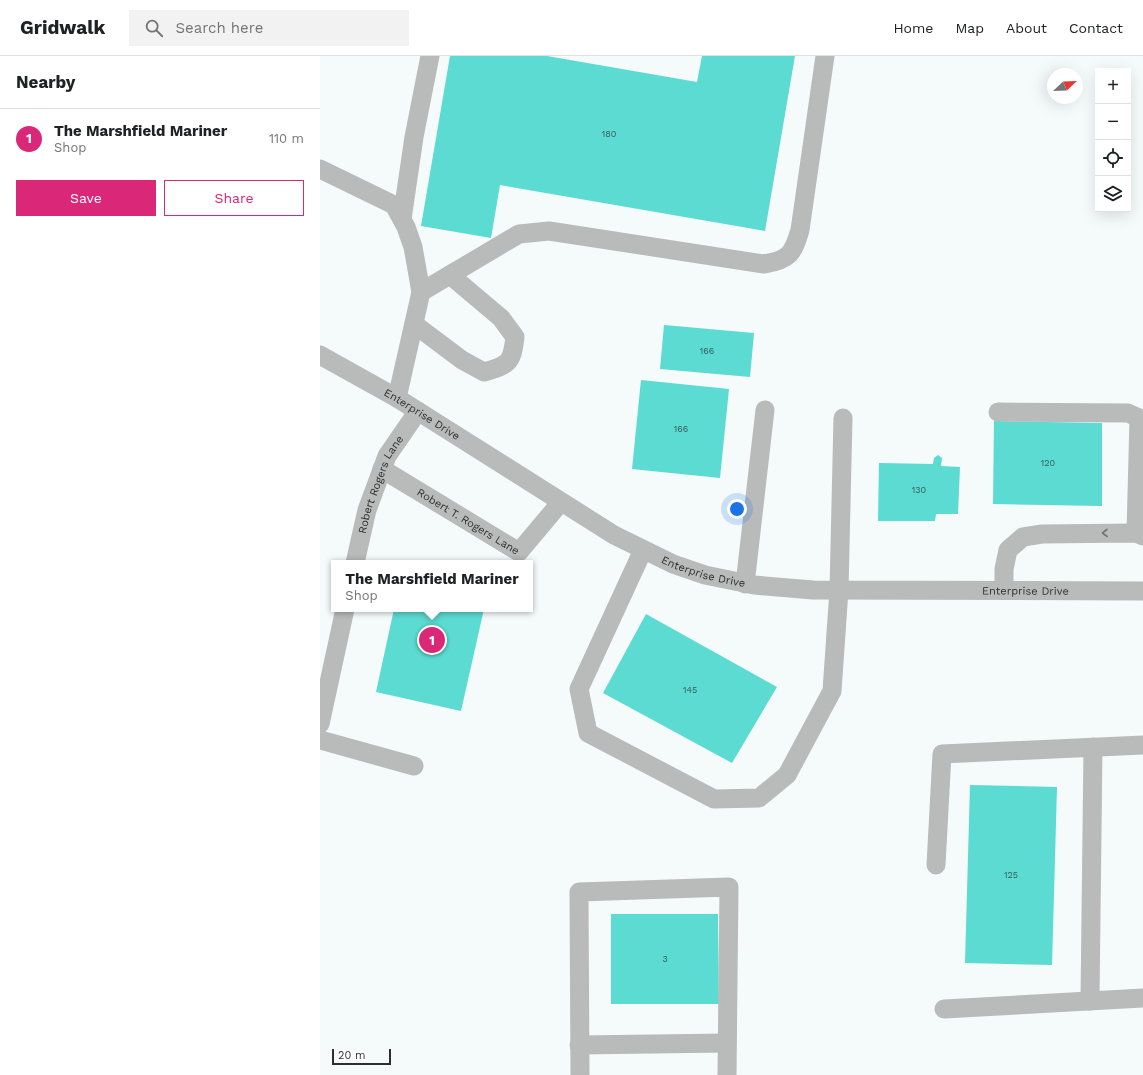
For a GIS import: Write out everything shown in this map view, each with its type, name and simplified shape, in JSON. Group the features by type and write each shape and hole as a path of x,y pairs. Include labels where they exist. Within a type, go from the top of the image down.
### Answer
{"street":[{"path":"402,219 414,137 430,56"},
{"path":"421,292 519,234 548,231 764,264 781,261 794,249 800,230 825,56"},
{"path":"320,170 394,205 402,219 413,247 421,292 397,398"},
{"path":"414,324 462,360 484,372 503,367 513,355 515,337 501,318 450,275"},
{"name":"Enterprise Drive","path":"320,355 397,398 614,535 673,564 705,575 745,584 779,589 1143,591"},
{"path":"745,584 765,410"},
{"name":"Robert Rogers Lane","path":"356,560 367,510 387,456 418,411"},
{"path":"998,412 1128,413 1141,419 1140,534 1042,534 1023,537 1008,550 1004,569 1004,590"},
{"path":"643,550 579,689 588,733 714,799 759,798 786,775 832,691 839,590 843,418"},
{"name":"Robert T. Rogers Lane","path":"382,469 519,552 561,502"},
{"path":"320,724 344,612"},
{"path":"320,740 414,766"},
{"path":"936,865 942,754 1143,745"},
{"path":"1090,1001 1093,747"},
{"path":"580,1075 579,892 729,887 727,1075"},
{"path":"944,1009 1143,998"},
{"path":"579,1045 728,1043"}],"building":[{"path":"450,56 547,56 697,82 702,56 795,56 765,231 500,185 491,238 421,226"},
{"path":"664,325 754,333 750,377 660,369"},
{"path":"641,380 729,389 720,478 632,469"},
{"path":"994,421 1102,423 1102,506 993,504"},
{"path":"938,455 942,458 941,466 960,467 958,514 936,514 935,521 878,521 879,463 933,464 934,458"},
{"path":"393,612 483,612 461,711 376,692"},
{"path":"646,614 777,687 732,763 603,693"},
{"path":"970,785 1057,787 1052,965 965,963"},
{"path":"611,914 718,914 719,1004 611,1004"}],"place":[{"name":"The Marshfield Mariner","path":"432,640"}]}
